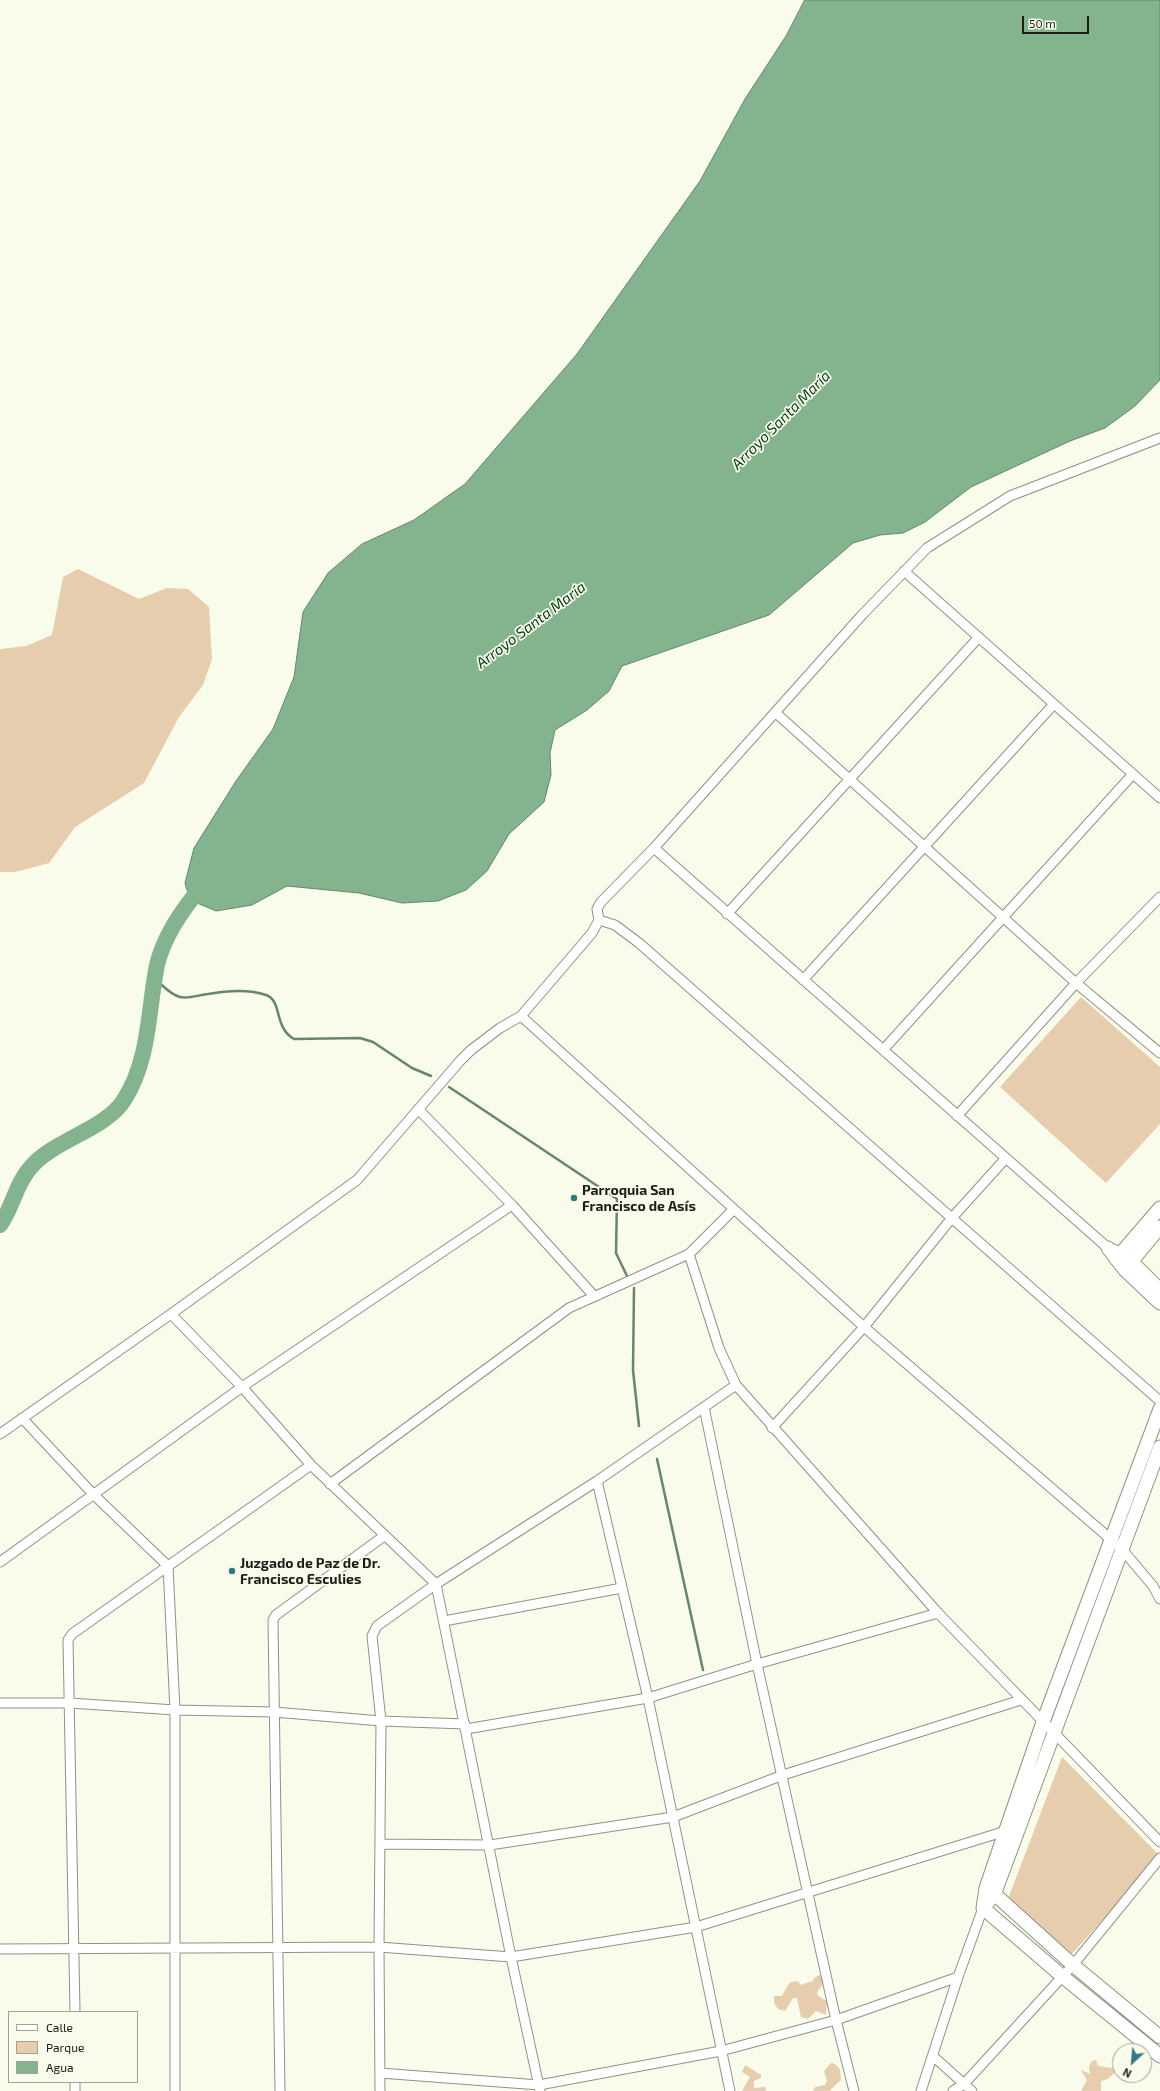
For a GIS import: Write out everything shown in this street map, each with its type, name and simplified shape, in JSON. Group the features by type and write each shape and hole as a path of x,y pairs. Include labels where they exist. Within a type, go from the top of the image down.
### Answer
{"street":[{"path":"0,1434 172,1314 357,1180 418,1109 472,1050 500,1028 521,1016 592,934 599,920 597,909 601,902 654,848 862,615 927,548 1010,496 1160,438"},
{"path":"904,571 1160,798"},
{"path":"727,914 979,637"},
{"path":"803,980 925,848 1054,704"},
{"path":"776,713 1076,984 1158,1048"},
{"path":"883,1050 1002,916 1133,774"},
{"path":"654,848 956,1116 1123,1261 1160,1290"},
{"path":"956,1116 1076,984 1160,897"},
{"path":"599,920 615,925 639,943 1160,1401"},
{"path":"521,1016 733,1210 864,1327 1116,1544 1156,1583 1160,1599"},
{"path":"418,1109 512,1205 594,1296"},
{"path":"772,1428 864,1327 952,1219 1006,1158"},
{"path":"0,1562 242,1387 512,1205"},
{"path":"1123,1261 1160,1208"},
{"path":"330,1484 569,1308 689,1254 733,1210"},
{"path":"1123,1261 1160,1227"},
{"path":"689,1254 719,1348 736,1385 772,1428 938,1613 1160,1842"},
{"path":"1123,1261 1160,1304"},
{"path":"172,1314 242,1387 311,1466 436,1584 490,1845 511,1957 540,2088"},
{"path":"380,2091 380,1721 372,1636 377,1626 436,1584 597,1481 736,1385"},
{"path":"704,1407 757,1664 836,2020 854,2091"},
{"path":"0,1949 278,1946 379,1947 511,1957 696,1927 1012,1829 1054,1732 1160,1408"},
{"path":"22,1418 93,1494 168,1566 175,1710 175,2091"},
{"path":"921,2091 934,2057 958,1977 1012,1829 1043,1722 1116,1544 1160,1447"},
{"path":"75,2011 68,1640 72,1634 311,1466"},
{"path":"597,1481 648,1698 730,2091"},
{"path":"280,2091 273,1620 276,1614 384,1536"},
{"path":"444,1621 622,1588"},
{"path":"0,1703 70,1703 175,1710 274,1712 465,1727 648,1698 757,1664 938,1613"},
{"path":"380,1844 490,1845 673,1816 782,1775 1021,1700"},
{"path":"953,2091 964,2084 1073,1965 1160,1858"},
{"path":"990,1891 1073,1965 1160,2037"},
{"path":"983,1908 1062,1976 1160,2056"},
{"path":"380,2073 540,2088 721,2052 836,2020 958,1977"},
{"path":"934,2057 972,2091"}],"green space":[{"path":"78,569 139,599 167,588 188,589 209,607 212,659 203,685 179,717 144,783 75,827 49,863 15,872 0,872 0,649 26,646 52,635 63,577"},
{"path":"1081,997 1160,1067 1160,1124 1106,1183 1000,1087"},
{"path":"1062,1757 1160,1856 1070,1956 1008,1899"},
{"path":"819,1975 823,1977 823,1984 817,1992 818,1996 827,2001 826,2015 816,2011 808,2019 801,2017 797,1998 793,1998 785,2011 778,2009 774,2003 774,1996 782,1996 788,1985 792,1982 799,1982 800,1985 813,1981 814,1978"},
{"path":"1096,2060 1098,2066 1112,2067 1112,2075 1108,2079 1101,2081 1101,2091 1081,2091 1087,2080 1081,2070 1090,2074 1089,2067 1092,2061"},
{"path":"831,2063 835,2064 840,2069 841,2080 830,2090 832,2091 813,2091 815,2087 825,2085 827,2081 824,2071"},
{"path":"745,2065 761,2075 761,2078 754,2081 754,2088 765,2087 766,2091 742,2091 750,2077 742,2072"}],"water":[{"path":"805,0 1160,0 1160,380 1135,406 1105,428 1070,441 971,487 925,522 903,533 880,535 853,543 769,615 622,666 609,691 587,710 555,730 550,753 551,775 544,802 509,834 487,871 466,890 438,901 402,903 359,893 287,886 252,905 216,911 190,900 185,883 194,848 236,781 273,729 294,677 303,612 328,573 362,544 414,520 465,484 577,354 700,181 745,99 786,36"}],"waterway":[{"name":"Arroyo Santa María","path":"0,1225 22,1180 31,1167 53,1149 105,1119 116,1110 133,1085 139,1068 147,1034 154,982 160,954 164,943 176,922 189,902 204,884"},
{"path":"155,979 173,994 183,997 237,991 266,995 275,1003 283,1028 287,1034 294,1039 360,1038 373,1042 412,1068 431,1076"},
{"path":"449,1087 617,1199 616,1253 627,1276"},
{"path":"634,1288 633,1370 639,1426"},
{"path":"657,1459 703,1670"}],"place":[{"name":"Parroquia San Francisco de Asís","path":"574,1198"},
{"name":"Juzgado de Paz de Dr. Francisco Esculies","path":"232,1571"}]}
